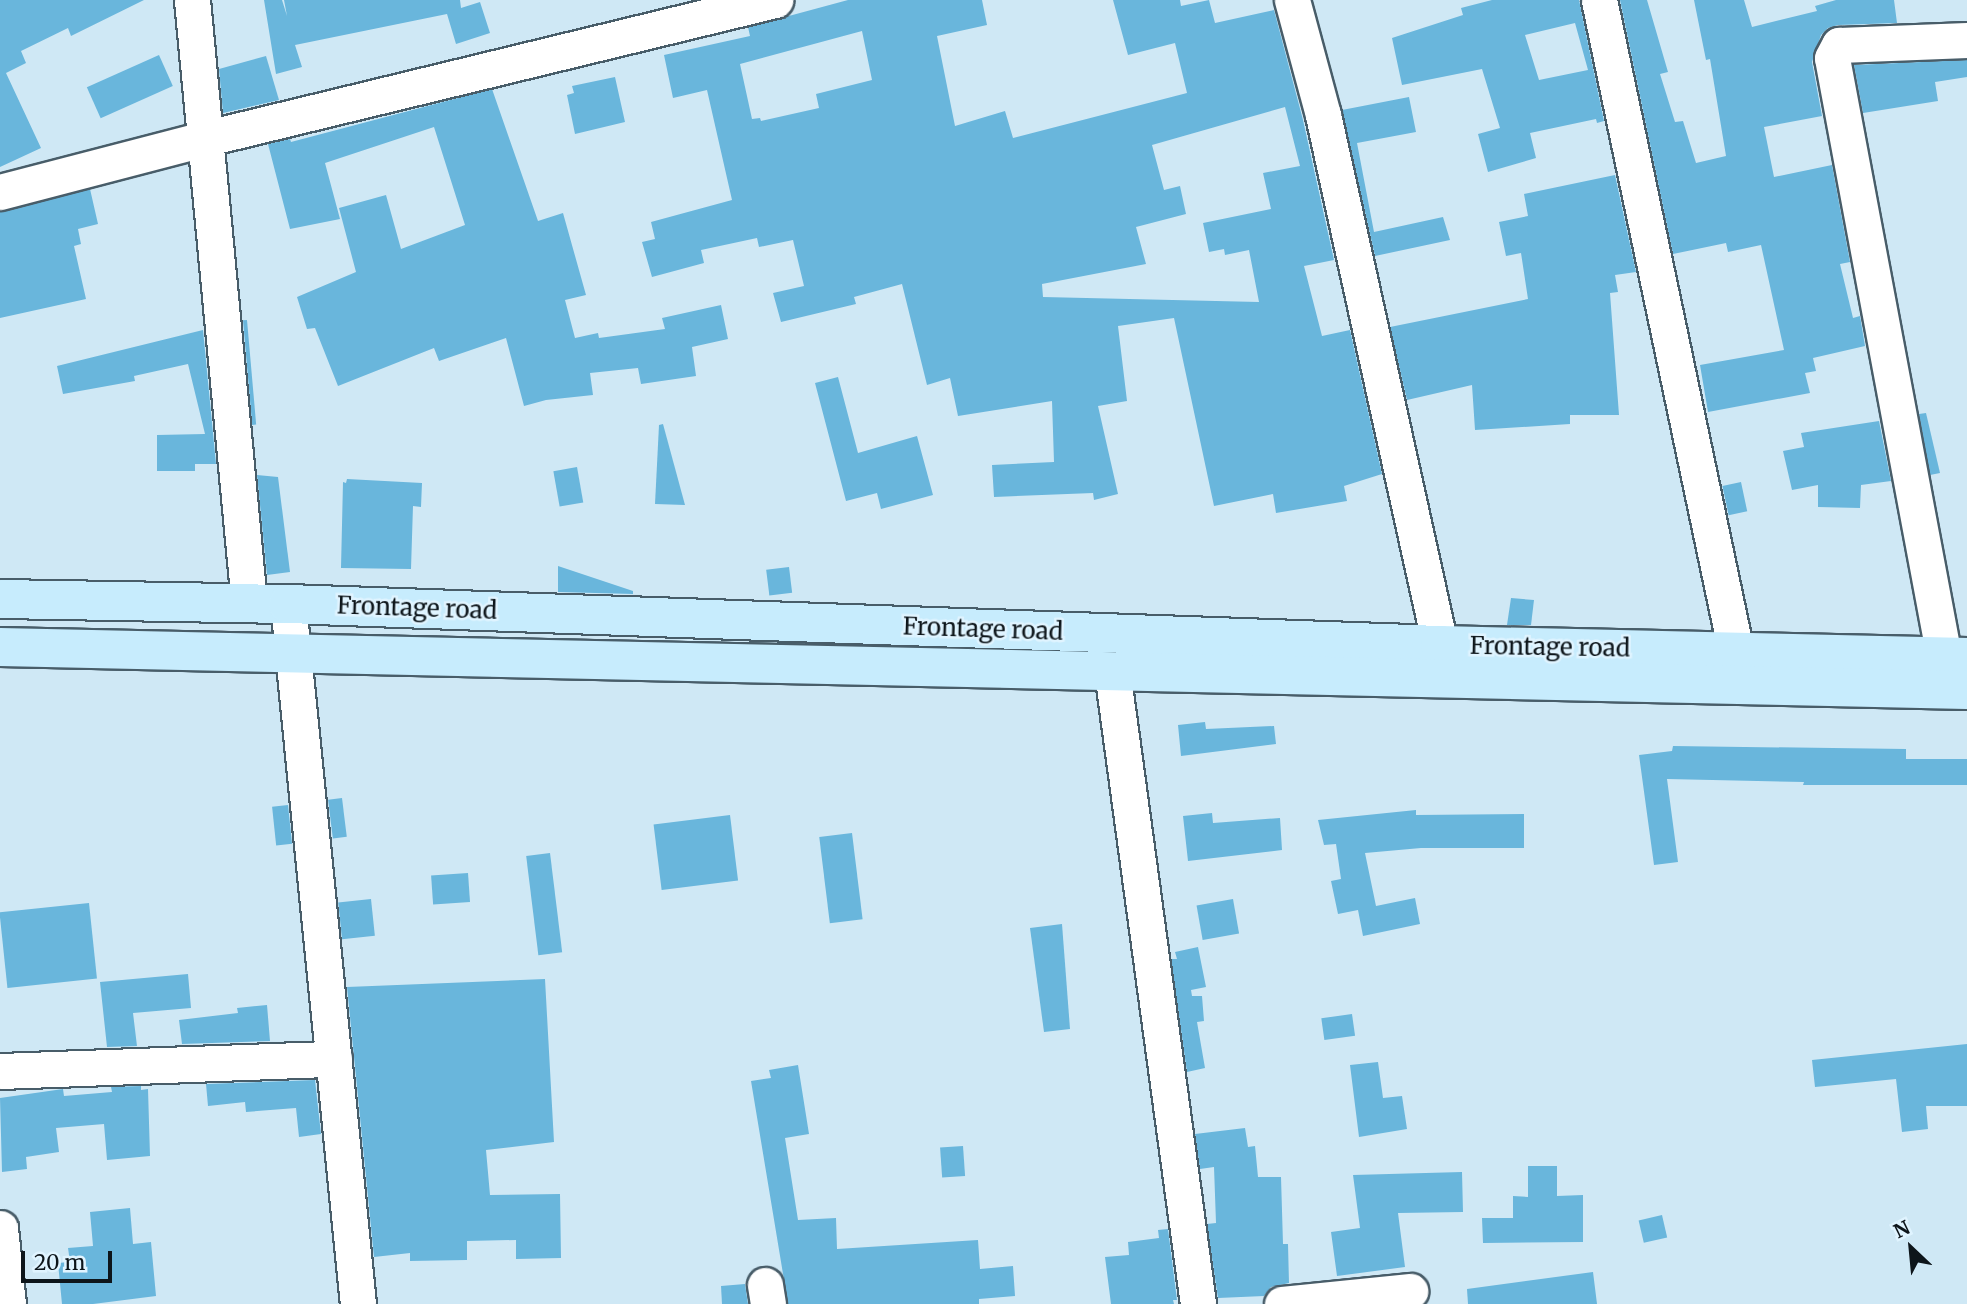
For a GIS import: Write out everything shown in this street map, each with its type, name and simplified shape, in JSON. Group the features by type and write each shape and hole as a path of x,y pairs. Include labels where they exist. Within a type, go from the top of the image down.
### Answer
{"main road":[{"name":"Frontage road","path":"0,599 288,604 1440,645 1955,657"},
{"path":"0,647 1967,690"}],"street":[{"path":"192,0 203,139 249,603"},
{"path":"0,192 203,139 775,0"},
{"path":"1292,0 1323,114 1440,645"},
{"path":"1599,0 1736,652"},
{"path":"1955,657 1832,58 1839,45 1967,40"},
{"path":"288,604 358,1304"},
{"path":"1112,671 1198,1304"},
{"path":"0,1071 334,1059"},
{"path":"0,1228 8,1304"},
{"path":"1282,1304 1410,1291"}],"building":[{"path":"0,0 144,0 71,36 68,28 21,51 26,63 6,73 41,148 0,167"},
{"path":"264,0 282,0 287,16 284,0 460,0 461,8 480,2 490,33 456,44 447,14 295,45 302,67 276,74"},
{"path":"848,0 982,0 987,25 937,36 955,126 1005,111 1013,138 1187,93 1175,43 1128,55 1113,0 1180,0 1181,6 1209,0 1215,23 1274,10 1303,120 1334,260 1304,266 1322,336 1350,330 1382,474 1344,486 1347,501 1276,513 1273,494 1214,506 1174,318 1118,326 1127,401 1098,406 1118,494 1094,500 1093,493 994,497 992,465 1054,462 1052,401 958,416 950,378 927,385 902,284 854,297 856,304 781,322 773,293 804,286 793,240 759,247 757,238 701,250 704,263 652,277 642,242 655,239 651,222 732,200 707,90 673,98 664,55 750,36 748,27","holes":["862,31 872,80 816,94 819,108 761,121 760,118 752,119 740,64","1285,107 1300,166 1263,173 1271,209 1203,223 1209,252 1224,249 1225,255 1249,250 1259,302 1043,297 1042,284 1146,264 1136,227 1186,214 1180,186 1164,190 1152,145"]},
{"path":"1492,0 1579,0 1604,121 1597,123 1596,119 1530,133 1536,158 1488,172 1478,134 1500,128 1482,69 1402,85 1392,38 1463,15 1461,8","holes":["1575,23 1588,70 1539,80 1525,35"]},
{"path":"1620,0 1647,0 1668,72 1660,74 1675,122 1683,121 1696,163 1726,156 1710,59 1706,60 1694,0 1744,0 1752,27 1817,11 1815,6 1836,0 1894,0 1897,23 1838,25 1828,28 1821,35 1812,62 1822,116 1764,127 1774,177 1832,165 1850,262 1840,264 1853,318 1860,316 1865,346 1813,358 1816,371 1805,373 1810,393 1708,412 1700,365 1784,350 1761,245 1728,252 1726,243 1673,254"},
{"path":"159,55 173,86 101,118 87,87"},
{"path":"266,56 279,100 223,113 219,69"},
{"path":"1967,60 1967,77 1935,82 1938,101 1863,113 1854,65"},
{"path":"615,77 625,122 575,134 567,95 574,93 572,86"},
{"path":"492,89 538,221 563,213 586,295 565,300 575,338 598,333 599,338 665,329 662,318 721,305 728,339 692,347 696,376 641,384 638,368 590,373 593,395 546,400 524,406 506,338 439,361 434,348 338,386 315,328 307,329 297,297 356,272 339,208 386,195 401,249 465,225 434,127 325,163 340,219 290,229 268,144 290,139 291,142"},
{"path":"1409,97 1416,132 1357,143 1374,232 1443,217 1450,240 1375,256 1342,110"},
{"path":"1615,175 1636,272 1615,275 1618,292 1610,293 1619,415 1570,415 1570,424 1475,430 1472,385 1407,400 1390,327 1528,299 1521,253 1506,256 1499,222 1528,216 1524,194"},
{"path":"90,189 98,224 78,229 81,244 74,246 86,299 0,318 0,212"},
{"path":"243,320 247,320 256,425 252,425"},
{"path":"203,330 216,464 195,464 195,471 157,471 157,435 205,434 188,364 134,376 135,381 63,394 57,366"},
{"path":"838,377 858,453 917,436 933,495 881,509 877,493 846,501 815,383"},
{"path":"1926,413 1940,473 1930,475 1919,414"},
{"path":"1879,421 1891,481 1861,485 1860,508 1818,507 1818,485 1792,490 1783,451 1804,447 1801,433"},
{"path":"663,424 685,505 655,504 659,425"},
{"path":"577,467 583,502 560,507 553,471"},
{"path":"257,475 278,477 290,572 267,575"},
{"path":"347,479 422,483 421,507 413,506 411,569 341,568 343,482 346,483"},
{"path":"1741,482 1747,511 1729,515 1722,486"},
{"path":"558,566 633,591 633,594 558,592"},
{"path":"789,567 792,593 769,596 766,570"},
{"path":"1511,598 1534,600 1531,625 1507,625"},
{"path":"1205,722 1206,729 1274,726 1276,744 1181,756 1178,725"},
{"path":"1673,746 1906,749 1906,759 1967,759 1967,785 1803,785 1804,782 1667,779 1678,862 1654,865 1639,755 1672,751"},
{"path":"342,798 347,837 333,838 328,800"},
{"path":"288,805 292,844 276,845 272,807"},
{"path":"1416,810 1416,815 1524,814 1524,848 1421,848 1365,853 1376,906 1415,898 1420,924 1363,936 1358,910 1338,914 1331,881 1341,879 1336,844 1324,845 1318,820"},
{"path":"1212,813 1213,823 1280,818 1282,850 1188,861 1183,816"},
{"path":"730,815 738,881 662,890 654,824"},
{"path":"852,833 863,919 830,923 819,837"},
{"path":"550,853 562,952 538,955 526,856"},
{"path":"468,873 470,902 433,905 431,876"},
{"path":"371,899 375,936 342,939 338,902"},
{"path":"1233,899 1239,933 1203,940 1197,905"},
{"path":"89,903 97,979 7,988 0,912"},
{"path":"1062,924 1070,1029 1044,1032 1030,928"},
{"path":"1198,947 1206,987 1191,990 1192,996 1202,996 1204,1021 1197,1022 1205,1068 1187,1072 1171,959 1177,959 1175,952"},
{"path":"188,974 191,1008 133,1013 137,1046 107,1047 100,982"},
{"path":"545,979 554,1142 486,1150 490,1195 560,1194 561,1258 516,1259 516,1240 467,1241 467,1260 410,1261 410,1253 374,1257 347,987"},
{"path":"267,1005 270,1041 182,1044 179,1020 238,1013 237,1008"},
{"path":"1352,1014 1355,1036 1324,1040 1321,1018"},
{"path":"1967,1044 1967,1106 1926,1106 1928,1129 1902,1132 1896,1079 1815,1087 1812,1060"},
{"path":"1378,1062 1383,1098 1402,1096 1407,1129 1359,1137 1350,1065"},
{"path":"798,1065 809,1134 785,1138 798,1220 836,1218 837,1249 978,1240 980,1269 1013,1266 1015,1296 979,1299 979,1304 788,1304 751,1081 771,1078 769,1070"},
{"path":"315,1080 321,1134 299,1137 296,1108 246,1112 245,1102 208,1106 206,1084"},
{"path":"141,1086 141,1090 148,1089 150,1156 107,1160 104,1124 56,1128 59,1152 26,1157 27,1169 2,1172 0,1098 63,1089 64,1096 112,1092 111,1087"},
{"path":"1245,1128 1248,1147 1255,1146 1258,1177 1281,1177 1283,1244 1288,1244 1289,1283 1271,1287 1264,1296 1218,1298 1207,1224 1216,1223 1214,1167 1200,1169 1195,1134"},
{"path":"963,1146 965,1176 942,1178 940,1148"},
{"path":"1528,1166 1557,1166 1557,1196 1583,1195 1583,1242 1483,1243 1482,1218 1513,1218 1513,1196 1528,1197"},
{"path":"1462,1172 1463,1212 1398,1213 1405,1267 1337,1276 1331,1232 1360,1228 1353,1175"},
{"path":"130,1208 133,1244 151,1242 156,1296 93,1304 62,1304 58,1263 70,1262 68,1248 93,1246 90,1212"},
{"path":"1662,1215 1667,1237 1644,1243 1639,1220"},
{"path":"1168,1229 1177,1300 1173,1300 1174,1304 1111,1304 1105,1257 1129,1255 1128,1242 1159,1238 1158,1230"},
{"path":"1593,1272 1597,1304 1468,1304 1467,1289"},
{"path":"745,1284 748,1304 722,1304 721,1286"}]}
